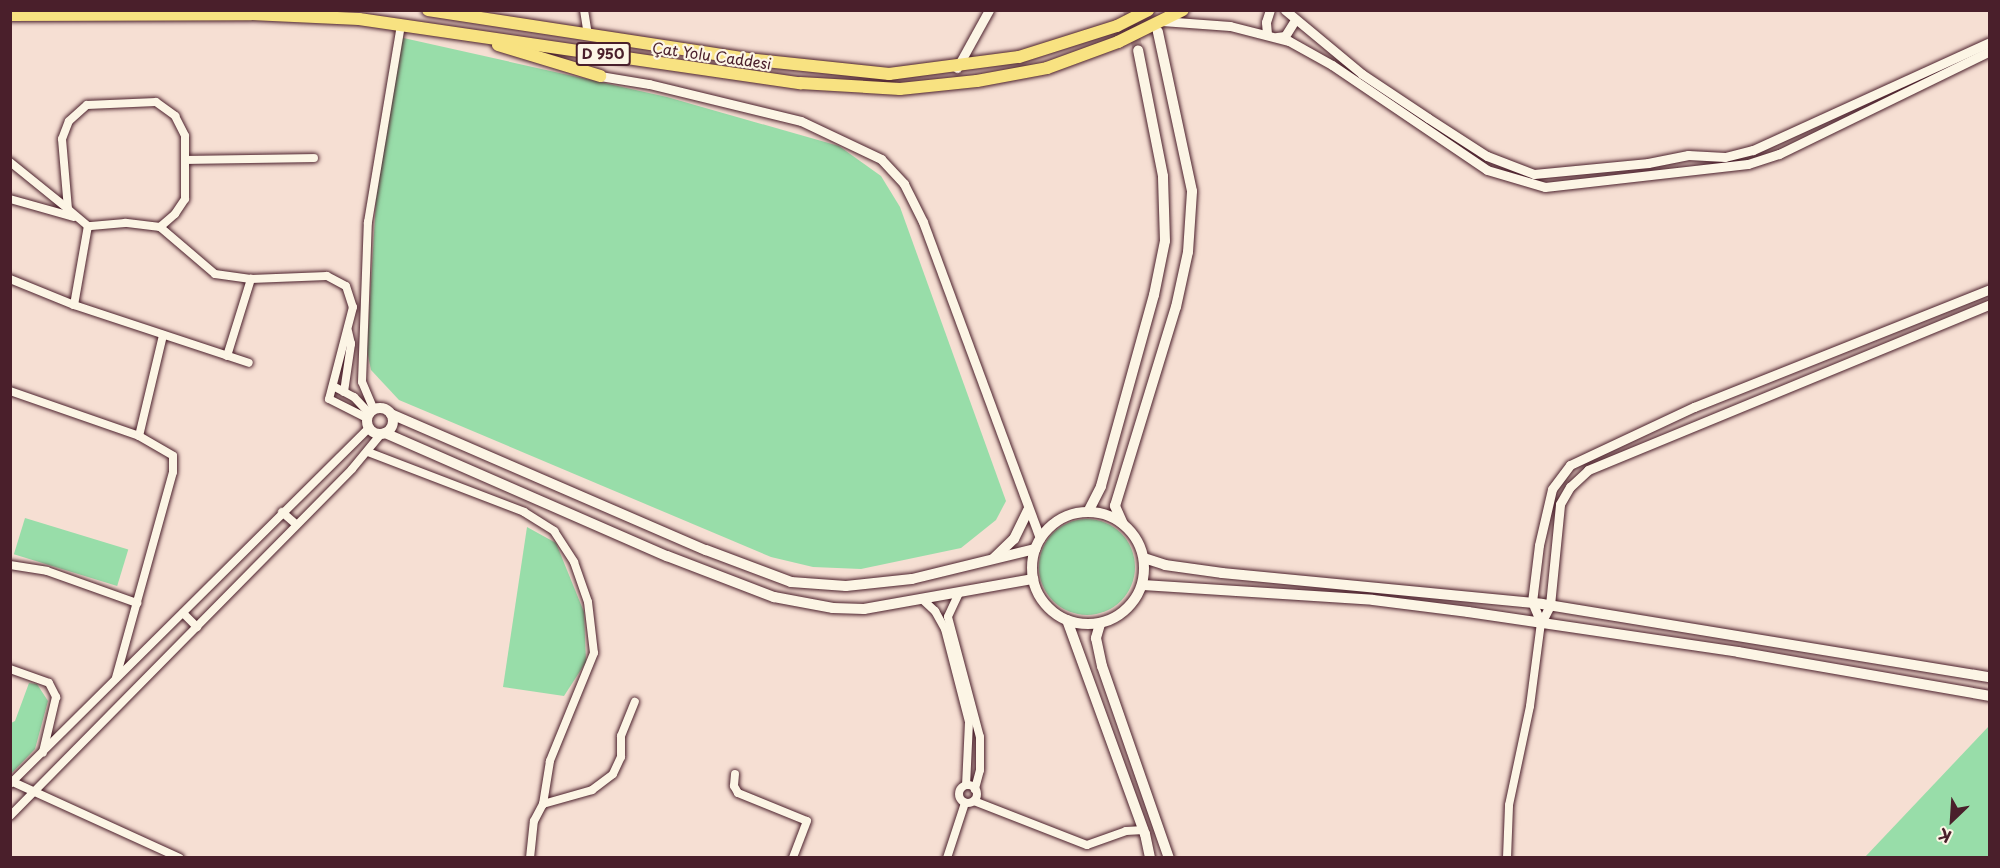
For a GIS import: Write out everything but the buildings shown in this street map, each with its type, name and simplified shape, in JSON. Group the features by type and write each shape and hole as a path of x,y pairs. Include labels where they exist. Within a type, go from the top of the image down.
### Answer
{"highway":[{"name":"Çat Yolu Caddesi","path":"428,10 588,35 889,74 957,68 1019,57 1117,26 1148,10"},
{"name":"Çat Yolu Caddesi","path":"10,15 253,12 401,24 800,83 900,89 977,81 1047,68 1160,26 1183,10"},
{"path":"465,35 600,76"}],"main road":[{"path":"1123,524 1115,506 1176,308 1188,252 1192,191 1160,26"},
{"path":"1088,512 1101,486 1154,295 1165,241 1163,177 1138,50"},
{"path":"1033,579 864,609 833,608 774,597 667,556 383,434 370,417 382,408 391,414 706,550 790,582 846,586 912,579 1035,549"},
{"path":"383,434 393,424 391,414"},
{"path":"992,560 1014,539 1028,510"},
{"path":"1088,512 1123,524 1133,533 1144,558 1143,585 1134,602 1121,615 1100,624 1067,620 1051,610 1033,579 1035,549 1040,538 1059,520 1088,512"},
{"path":"1144,558 1165,565 1222,573 1532,602 1989,677"},
{"path":"1143,585 1372,600 1738,652 1989,696"},
{"path":"1067,620 1144,830 1150,858"},
{"path":"1100,624 1096,638 1102,666 1169,858"}],"street":[{"path":"584,10 588,35"},
{"path":"957,68 989,10"},
{"path":"1270,10 1266,22 1272,36"},
{"path":"1285,10 1295,15 1362,74 1487,156 1533,174 1648,164 1681,156 1725,157 1753,150 1989,42"},
{"path":"1272,36 1285,36 1295,15"},
{"path":"370,417 362,382 368,222 401,24"},
{"path":"1160,26 1230,26 1272,36 1332,65 1460,155 1524,184 1545,187 1681,174 1748,164 1779,154 1989,51"},
{"path":"600,76 649,84 801,121 881,159 904,184 923,222 1040,538"},
{"path":"68,209 62,139 69,121 87,105 156,102 175,116 185,136 187,160 185,199 175,214 160,227"},
{"path":"1681,156 1681,174"},
{"path":"1695,156 1695,172"},
{"path":"187,160 314,158"},
{"path":"10,162 88,226 125,223 160,227 215,274 252,279 308,274 339,281 353,300 348,329 329,399 370,417"},
{"path":"10,199 76,217"},
{"path":"74,305 88,226"},
{"path":"10,279 74,305 249,363"},
{"path":"227,356 252,279"},
{"path":"1541,623 1532,602 1539,545 1552,489 1565,470 1584,456 1989,289"},
{"path":"1507,858 1509,805 1530,706 1541,623 1550,605 1560,504 1570,487 1588,470 1989,304"},
{"path":"344,392 351,344 348,329"},
{"path":"139,436 163,335"},
{"path":"333,386 344,392 370,417"},
{"path":"10,391 139,436 161,446 173,456 175,463 116,680"},
{"path":"180,858 12,783 282,513 370,417"},
{"path":"10,816 368,452 383,434"},
{"path":"368,452 524,512 554,531 574,562 588,602 594,653 550,761 543,804 534,821 530,858"},
{"path":"282,513 296,524"},
{"path":"10,565 47,571 137,603"},
{"path":"959,593 948,617 980,737 980,770 974,801"},
{"path":"922,599 935,611 945,629 969,722 966,785 959,792 964,803 947,858"},
{"path":"183,613 197,627"},
{"path":"10,669 50,683 56,697 42,753"},
{"path":"543,804 592,790 613,774 621,757 621,736 634,702"},
{"path":"735,774 734,786 738,793 807,821 793,858"},
{"path":"966,785 975,789"},
{"path":"964,803 974,801 1087,845 1126,831 1144,830"}],"green space":[{"path":"399,37 667,97 839,146 881,176 900,207 1006,501 996,520 961,548 861,569 813,567 771,557 399,400 371,370 367,350 377,183"},
{"path":"25,518 128,550 117,586 14,554"},
{"path":"1087,519 1105,523 1121,533 1131,549 1135,567 1131,585 1121,601 1105,611 1087,615 1069,611 1053,601 1043,585 1039,567 1043,549 1053,533 1069,523"},
{"path":"527,527 556,543 584,612 586,662 564,696 503,687"},
{"path":"29,683 37,684 48,701 35,749 11,774 11,723 15,721"},
{"path":"1989,726 1989,857 1865,857"}],"tunnel":[{"path":"1128,10 1138,50"}]}
